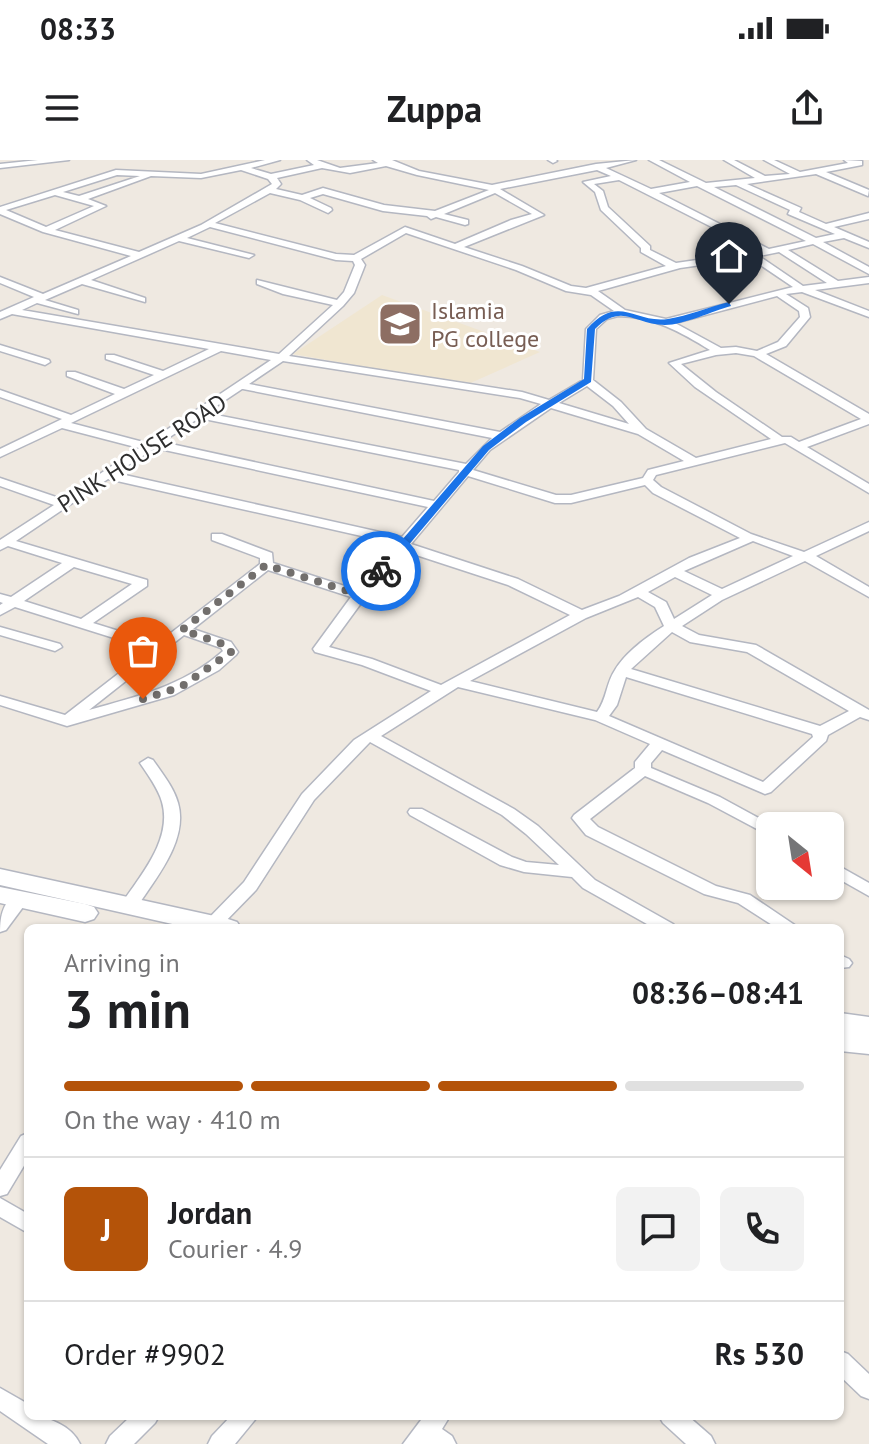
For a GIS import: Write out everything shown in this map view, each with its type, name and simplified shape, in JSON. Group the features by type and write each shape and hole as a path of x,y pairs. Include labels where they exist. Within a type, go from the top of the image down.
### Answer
{"street":[{"path":"0,166 17,162 65,160"},
{"path":"139,255 46,230 0,211 2,203 58,193 116,172 201,176 276,160"},
{"path":"311,160 321,166 357,172 381,162 401,160"},
{"path":"208,224 336,257 356,258 435,214 494,189 632,160"},
{"path":"653,160 869,271"},
{"path":"728,160 764,179"},
{"path":"768,160 799,175"},
{"path":"381,162 494,189 540,215 514,222 455,247"},
{"path":"651,192 799,175 848,164 864,165"},
{"path":"240,167 271,177 321,166"},
{"path":"596,166 766,251"},
{"path":"569,171 599,191 604,208 647,248 644,250 674,266"},
{"path":"816,171 868,193"},
{"path":"80,199 156,173"},
{"path":"4,313 180,239 208,224 225,210 258,198 270,190 277,184 271,177"},
{"path":"587,182 619,178"},
{"path":"734,181 798,210 791,212 823,227 867,243"},
{"path":"270,190 303,198 328,210"},
{"path":"303,198 323,191 383,208 435,214 465,222"},
{"path":"46,230 102,206 58,193"},
{"path":"823,227 869,216"},
{"path":"405,230 519,268 569,289 597,294 622,312 665,322 719,351"},
{"path":"586,291 674,266 751,255 843,235"},
{"path":"180,239 249,255"},
{"path":"779,248 834,283"},
{"path":"751,255 800,288 869,314"},
{"name":"PINK HOUSE ROAD","path":"3,544 200,415 282,357 349,293 360,265 356,258"},
{"path":"0,280 74,312"},
{"path":"81,280 142,300"},
{"path":"665,322 800,288 869,280"},
{"path":"260,282 286,292 340,304"},
{"path":"758,354 782,344 805,317 804,310 782,296 783,292"},
{"path":"588,381 591,329 604,316 622,312"},
{"path":"4,313 522,395 642,432 694,462"},
{"path":"0,453 221,347"},
{"path":"0,348 45,362"},
{"path":"781,441 761,424 723,402 674,363 741,348 758,354 869,419"},
{"path":"110,357 165,375"},
{"path":"71,374 126,394"},
{"path":"442,690 367,662 320,649 360,595 439,506 465,470 502,436 588,381"},
{"path":"588,381 617,404 642,432"},
{"path":"243,386 502,436"},
{"path":"0,393 68,422 152,446 439,506"},
{"path":"200,415 465,470 555,499 571,499 647,481 652,473 787,439 869,489"},
{"path":"798,446 869,419"},
{"path":"108,475 404,544 513,582 581,615"},
{"path":"647,481 657,490 750,538 805,556 869,593"},
{"path":"0,482 64,504"},
{"path":"600,717 610,705 621,671 637,653 671,626 723,595 867,529"},
{"path":"67,721 266,565 267,556 217,537"},
{"path":"222,924 308,797 359,743 442,690 581,615 639,592 694,561 750,538"},
{"path":"3,544 74,561 142,583 81,625"},
{"path":"0,611 7,600 74,561"},
{"path":"266,565 360,595"},
{"path":"675,572 723,595"},
{"path":"639,592 661,605 671,626 695,639 751,648 864,713"},
{"path":"7,600 117,635"},
{"path":"0,700 67,721 169,692 214,667 231,652 226,645 182,630"},
{"path":"0,631 55,647"},
{"path":"621,671 819,731 828,730 864,713"},
{"path":"456,682 600,717 765,789 821,738 819,731"},
{"path":"370,736 508,812 532,830 589,884 660,924"},
{"path":"643,770 643,762 660,742"},
{"path":"129,906 167,841 173,820 171,803 148,763"},
{"path":"643,770 714,800 756,823"},
{"path":"643,770 580,818 583,823 592,831 710,890 744,899 782,923"},
{"path":"416,812 506,861 524,867 574,872"},
{"path":"844,875 869,891"},
{"path":"0,877 211,924"},
{"path":"0,926 10,897 139,924"},
{"path":"844,1024 869,1027"},
{"path":"844,1041 869,1044"},
{"path":"0,1188 24,1148"},
{"path":"0,1206 24,1222"},
{"path":"844,1365 869,1389"},
{"path":"0,1398 24,1414"},
{"path":"33,1420 68,1444"},
{"path":"118,1444 143,1420"},
{"path":"220,1444 242,1420"},
{"path":"676,1420 703,1444"}],"shaded area":[{"name":"Islamia PG college","path":"382,295 540,352 466,385 293,354"}],"way so far":[{"path":"143,699 181,687 214,667 231,652 226,645 182,630 266,565 360,595 381,571"}],"place":[{"name":"Islamia PG college","path":"400,324"}],"route":[{"path":"381,571 486,448 523,420 588,381 591,329 604,316 622,312 665,322 729,304"}]}
